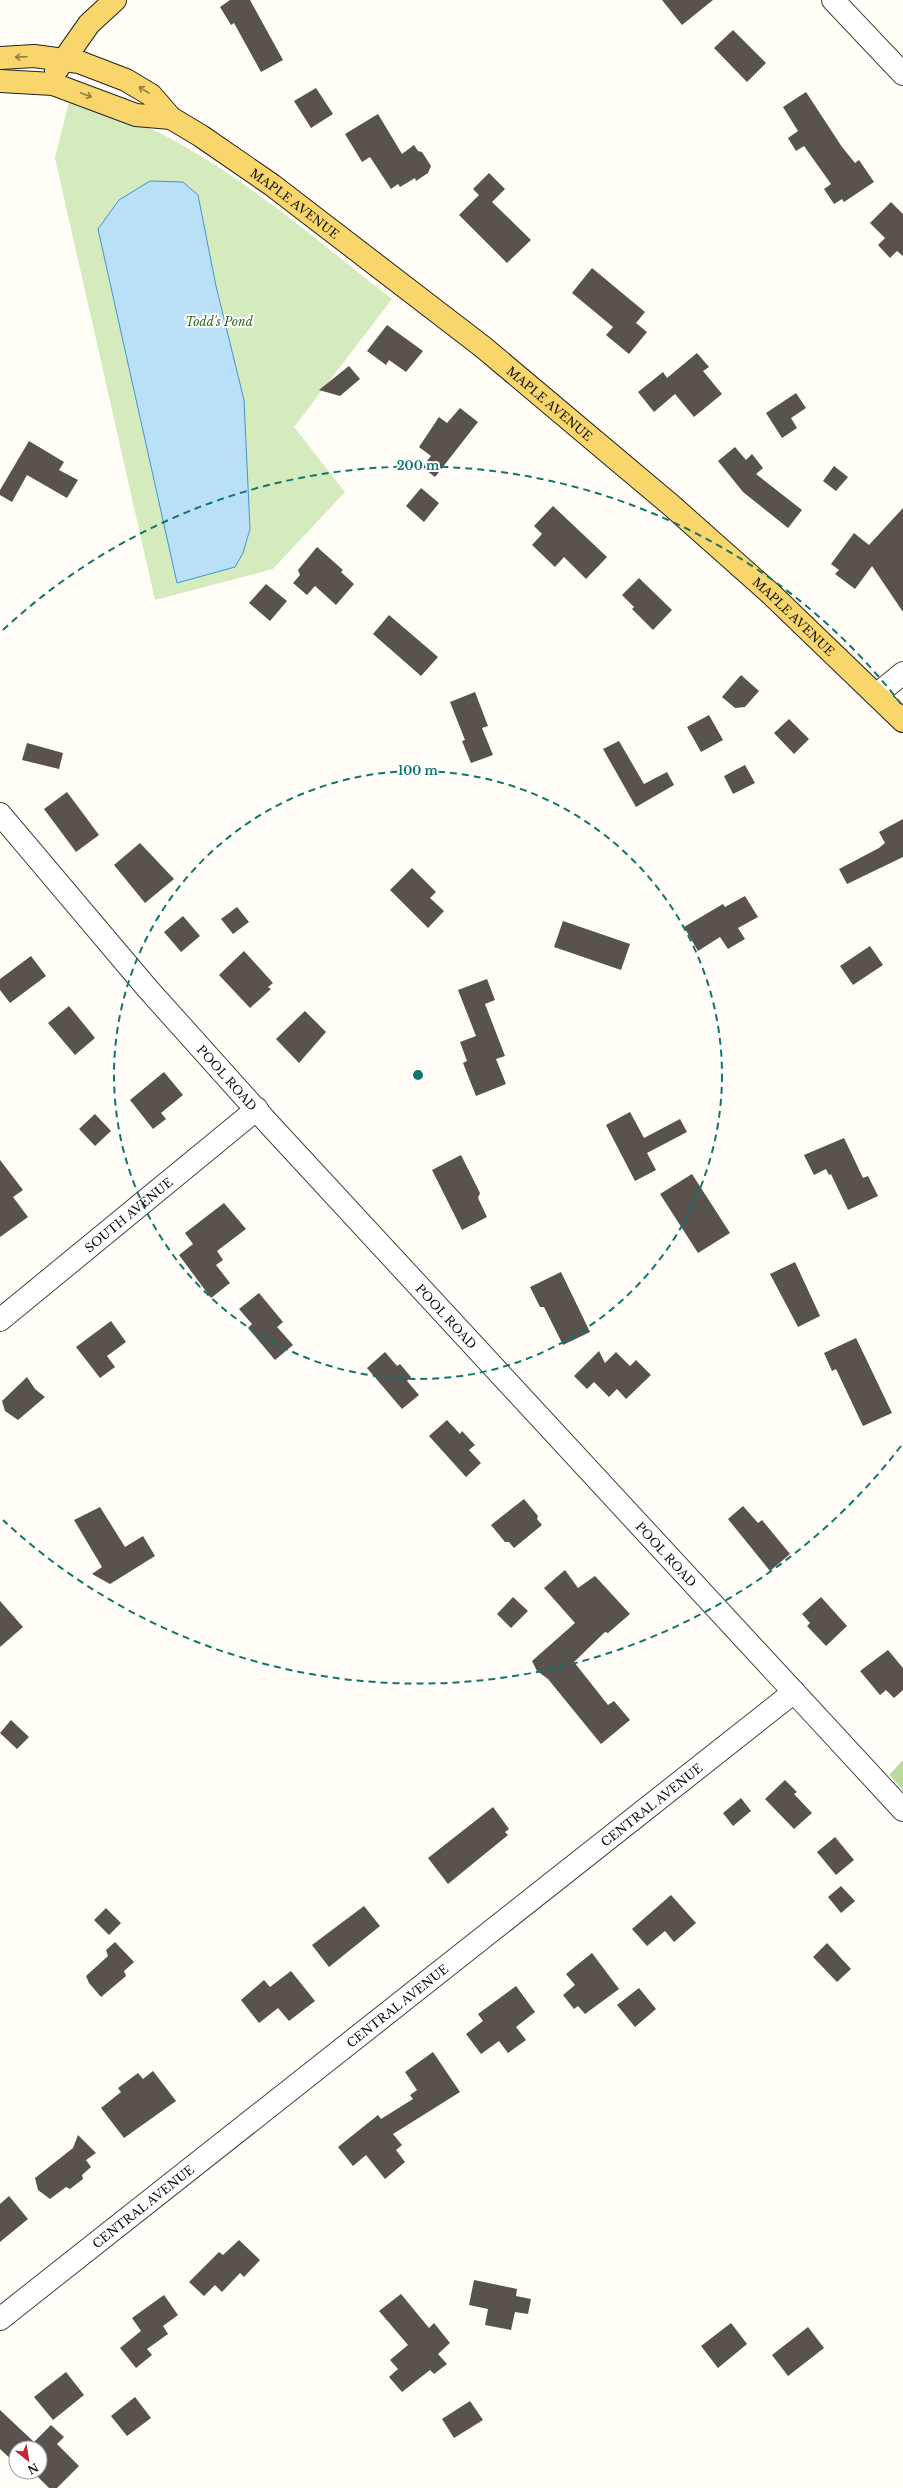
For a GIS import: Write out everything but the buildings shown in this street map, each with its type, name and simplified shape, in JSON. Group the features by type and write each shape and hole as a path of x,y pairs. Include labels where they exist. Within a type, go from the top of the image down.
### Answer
{"main road":[{"path":"49,83 63,59 89,24 115,0"},
{"name":"MAPLE AVENUE","path":"0,58 34,56 63,59 93,66 144,89 157,101 171,118 201,136 272,185 483,347 672,506 770,593 903,721"},
{"name":"MAPLE AVENUE","path":"0,80 49,83 136,115 171,118"}],"street":[{"path":"833,0 903,74"},
{"path":"876,695 903,673"},
{"name":"POOL ROAD","path":"0,814 147,988 903,1810"},
{"name":"SOUTH AVENUE","path":"0,1320 257,1109"},
{"name":"CENTRAL AVENUE","path":"0,2319 794,1692"}],"green space":[{"name":"Todd's Pond","path":"69,102 113,113 150,129 187,148 223,170 258,195 392,299 294,427 345,492 273,569 155,600 55,158"},
{"path":"903,1760 903,1790 889,1775"}],"water":[{"name":"Todd's Pond","path":"150,181 183,182 198,195 216,286 244,400 250,529 243,553 235,567 177,583 98,229 119,200"}]}
